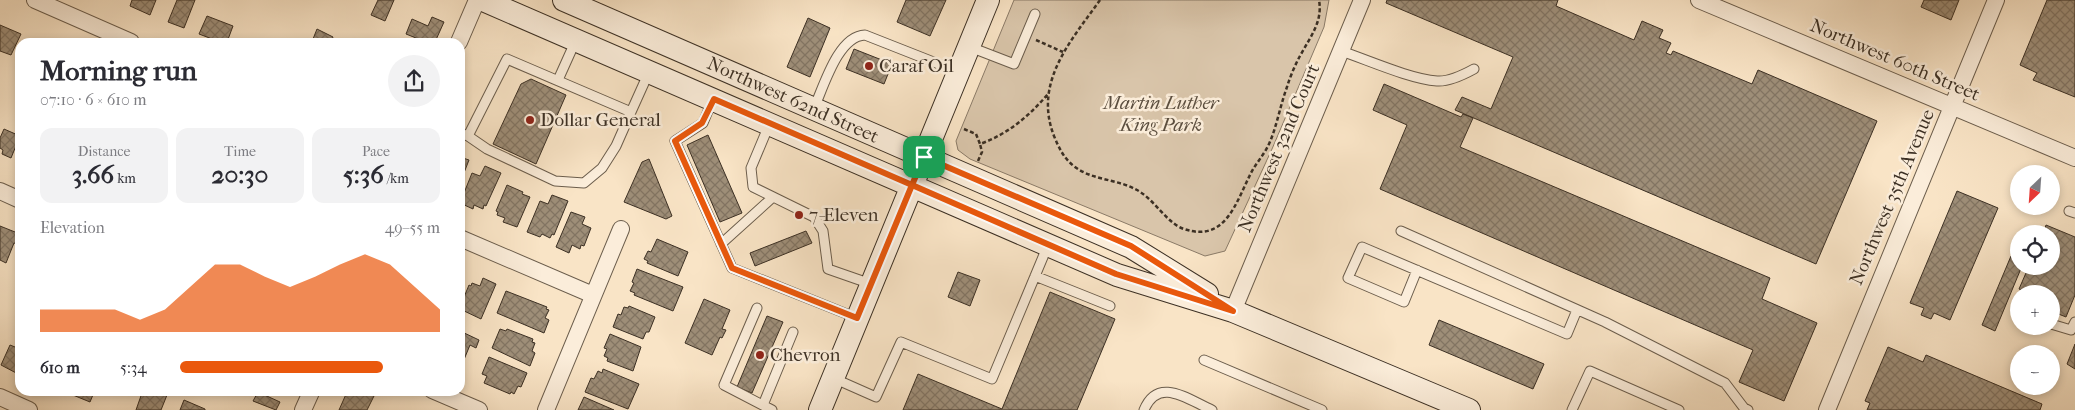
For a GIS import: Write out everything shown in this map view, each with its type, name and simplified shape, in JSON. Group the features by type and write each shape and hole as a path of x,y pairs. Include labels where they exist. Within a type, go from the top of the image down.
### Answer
{"main road":[{"name":"Northwest 62nd Street","path":"484,0 1116,274 1233,311 1456,407"},
{"name":"Northwest 62nd Street","path":"564,0 1131,246 1233,311"},
{"path":"820,410 988,0"}],"street":[{"path":"34,0 122,38"},
{"path":"461,38 477,0"},
{"name":"Northwest 32nd Court","path":"1233,311 1362,0"},
{"name":"Northwest 60th Street","path":"1700,0 2075,158"},
{"name":"Northwest 35th Avenue","path":"1827,410 1996,0"},
{"path":"0,191 15,198"},
{"path":"546,410 621,229"},
{"path":"465,240 593,295"},
{"path":"303,410 309,396"},
{"path":"446,396 479,410"},
{"path":"0,397 29,410"}],"lane":[{"path":"970,47 1014,64 1035,14"},
{"path":"814,109 836,58 848,42 859,35 865,35 959,72"},
{"path":"558,80 576,40"},
{"path":"1341,51 1415,76 1438,81 1458,77 1474,69"},
{"path":"465,133 507,59 631,112"},
{"path":"465,136 487,149 554,181 584,183 602,168 616,146 649,72"},
{"path":"714,99 702,123 675,141 732,268 857,318"},
{"path":"770,123 751,168 753,187 814,217 823,231 828,269 871,284"},
{"path":"721,244 773,197"},
{"path":"1401,231 1577,310 1725,383 1744,408 1748,410"},
{"path":"833,378 876,397 900,342 992,379 1048,244"},
{"path":"1418,270 1404,302 1348,278 1362,247 1418,270 1567,334 1577,310"},
{"path":"1035,276 1110,306"},
{"path":"757,308 724,385 772,410"},
{"path":"2060,327 2071,330 2075,322"},
{"path":"763,405 793,332"},
{"path":"1204,360 1322,410"},
{"path":"1572,410 1590,371 1679,410"},
{"path":"1144,410 1152,395 1160,391 1169,391 1212,410"}],"path":[{"path":"1100,0 1063,52 1053,74 1048,112 1052,130 1066,159 1084,173 1136,189 1155,202 1166,215 1182,228 1205,231 1216,228 1232,213 1252,172 1268,145 1287,84 1318,24 1319,0"},
{"path":"1026,36 1063,52"},
{"path":"980,144 993,139 1023,119 1049,93"},
{"path":"964,128 976,134 980,144 982,152 976,164"}],"green space":[{"name":"Martin Luther King Park","path":"1014,0 1329,0 1324,27 1272,149 1225,251 1205,256 970,159 958,150 956,141"}],"building":[{"path":"132,0 156,0 150,15 130,6"},
{"path":"177,0 195,0 184,28 168,22"},
{"path":"378,0 394,0 385,21 371,15"},
{"path":"906,0 946,0 930,36 897,22"},
{"path":"1387,0 1558,0 1556,6 1634,40 1642,21 1663,30 1659,38 1671,43 1666,53 1671,55 1673,51 1752,84 1758,70 1877,121 1816,264 1455,110 1462,97 1491,109 1513,57 1386,3"},
{"path":"1924,0 1959,0 1951,20 1921,7"},
{"path":"2047,0 2075,0 2075,97 2033,80 2037,73 2020,65"},
{"path":"207,16 233,26 228,38 210,38 199,34"},
{"path":"432,17 444,22 437,38 416,38 406,34 412,19 428,26"},
{"path":"808,18 830,28 810,77 787,67"},
{"path":"0,25 21,34 19,38 15,38 15,47 11,55 0,51"},
{"path":"317,29 333,37 333,38 313,38"},
{"name":"Caraf Oil","path":"854,49 892,64 884,84 846,69"},
{"name":"Dollar General","path":"531,79 566,95 536,164 493,144 521,84"},
{"path":"1384,84 1461,117 1463,114 1473,118 1460,147 1770,278 1762,299 1817,323 1784,401 1739,382 1753,350 1380,189 1407,125 1373,110"},
{"path":"4,129 15,134 15,148 11,158 2,154 0,138"},
{"path":"708,135 742,213 720,222 687,145"},
{"path":"465,159 469,160 465,170"},
{"path":"649,159 672,216 666,219 624,202 642,162"},
{"path":"485,166 501,173 486,206 484,205 483,209 474,205 473,209 465,205 465,190 472,173 480,176"},
{"path":"507,185 530,197 517,227 503,222 505,218 497,215 498,212 496,211"},
{"path":"1957,191 1998,208 1950,320 1934,313 1931,319 1921,315 1924,308 1910,303"},
{"path":"552,195 568,201 554,235 552,234 550,238 542,234 540,237 527,232 540,201 548,204"},
{"path":"571,212 585,217 582,224 591,228 584,246 581,245 580,249 572,245 569,253 556,247"},
{"path":"0,226 15,232 15,243 6,263 0,260"},
{"path":"806,231 812,243 755,266 750,253"},
{"path":"2060,231 2075,237 2075,295 2066,317 2060,315 2060,285 2021,285 2025,275 2060,275"},
{"path":"657,239 688,252 678,276 647,263 648,261 644,259 648,251 651,252"},
{"path":"2010,258 2010,275 2018,275 2014,285 2010,285 2010,295 1995,331 1982,325"},
{"path":"637,269 683,287 673,311 634,295 635,293 630,291"},
{"path":"958,272 980,280 970,306 948,297"},
{"path":"483,278 496,284 481,319 465,311 465,295 469,285 471,286 472,283 480,286"},
{"path":"506,291 547,307 546,309 549,310 545,318 549,320 544,333 497,313"},
{"path":"1050,292 1115,319 1077,410 903,410 918,374 1002,409"},
{"path":"704,299 730,310 722,329 726,330 722,338 720,337 712,355 685,343"},
{"path":"629,306 655,317 649,332 646,332 643,339 613,327 618,314 621,315 624,307 628,308"},
{"name":"Chevron","path":"767,316 783,322 752,393 737,387"},
{"path":"1439,320 1544,364 1533,389 1429,345"},
{"path":"500,329 506,331 507,329 533,339 532,342 535,343 532,351 535,353 530,366 492,348"},
{"path":"465,333 479,340 476,348 470,345 465,357"},
{"path":"610,334 641,347 633,371 607,361 608,358 604,356 607,349 604,348"},
{"path":"2075,344 2075,369 2067,364"},
{"path":"10,345 15,347 15,372 1,365"},
{"path":"1888,347 1923,362 1926,355 2010,390 2010,395 2021,395 2042,404 2040,410 1867,410 1870,403 1865,401"},
{"path":"489,357 527,373 521,387 518,386 514,394 484,383 487,376 482,374"},
{"path":"603,369 639,384 628,409 585,392 591,378 594,379 598,371 602,373"},
{"path":"75,396 92,396 90,402"},
{"path":"141,396 167,396 161,410 136,410"},
{"path":"256,396 267,396 280,402 276,410 253,401"},
{"path":"345,396 374,396 367,410 339,410"},
{"path":"584,397 614,410 578,410"},
{"path":"184,400 205,409 205,410 180,410"}],"place":[{"name":"Caraf Oil","path":"869,66"},
{"name":"Dollar General","path":"530,120"},
{"name":"7-Eleven","path":"799,215"},
{"name":"Chevron","path":"760,355"}],"route":[{"path":"924,157 912,185 714,99 702,123 675,141 732,268 857,318 912,185 1116,274 1233,311 1131,246 924,157"}]}
